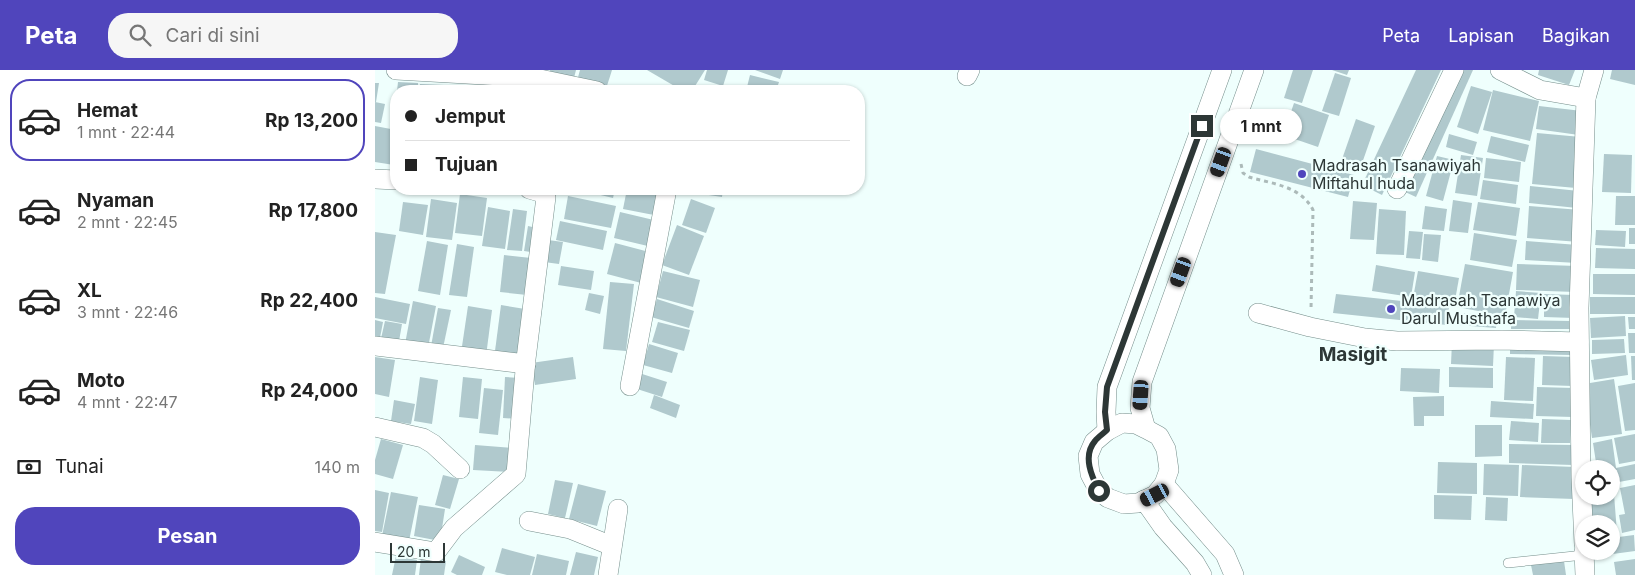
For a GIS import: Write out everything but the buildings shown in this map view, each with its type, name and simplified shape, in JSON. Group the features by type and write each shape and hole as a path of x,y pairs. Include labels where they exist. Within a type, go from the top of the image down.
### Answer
{"street":[{"path":"396,70 535,80 563,85"},
{"path":"1107,430 1105,412 1107,387 1222,70"},
{"path":"1146,429 1140,408 1142,382 1254,70"},
{"path":"1397,189 1454,70"},
{"path":"1500,70 1540,90 1586,98"},
{"path":"1583,515 1579,298 1586,98 1594,70"},
{"path":"375,179 390,180"},
{"path":"375,542 436,552 454,528 516,474 526,364 546,197 544,195"},
{"path":"630,386 666,195"},
{"path":"1258,313 1310,327 1365,338 1410,342 1501,340 1579,342"},
{"path":"375,346 526,364"},
{"path":"1122,423 1136,424 1159,436 1165,449 1169,470 1164,484 1155,495 1138,503 1125,504 1108,498 1099,491 1090,474 1088,456 1094,442 1107,430 1122,423"},
{"path":"375,427 423,438 433,444 460,469"},
{"path":"1164,484 1225,554 1234,575"},
{"path":"1144,500 1163,527 1195,563 1202,575"},
{"path":"608,575 618,509"},
{"path":"529,521 570,529 612,546"},
{"path":"1584,560 1585,575"}],"lane":[{"path":"1508,563 1575,552"}],"path":[{"path":"1241,158 1243,172 1249,176 1295,190 1304,196 1313,210 1310,327"}],"place":[{"name":"Madrasah Tsanawiyah Miftahul huda","path":"1302,174"},
{"name":"Madrasah Tsanawiya Darul Musthafa","path":"1391,309"}],"district":[{"name":"Masigit","path":"1353,354"}],"route":[{"path":"1099,491 1090,474 1088,456 1094,442 1107,430 1105,412 1107,387 1202,126"}]}
